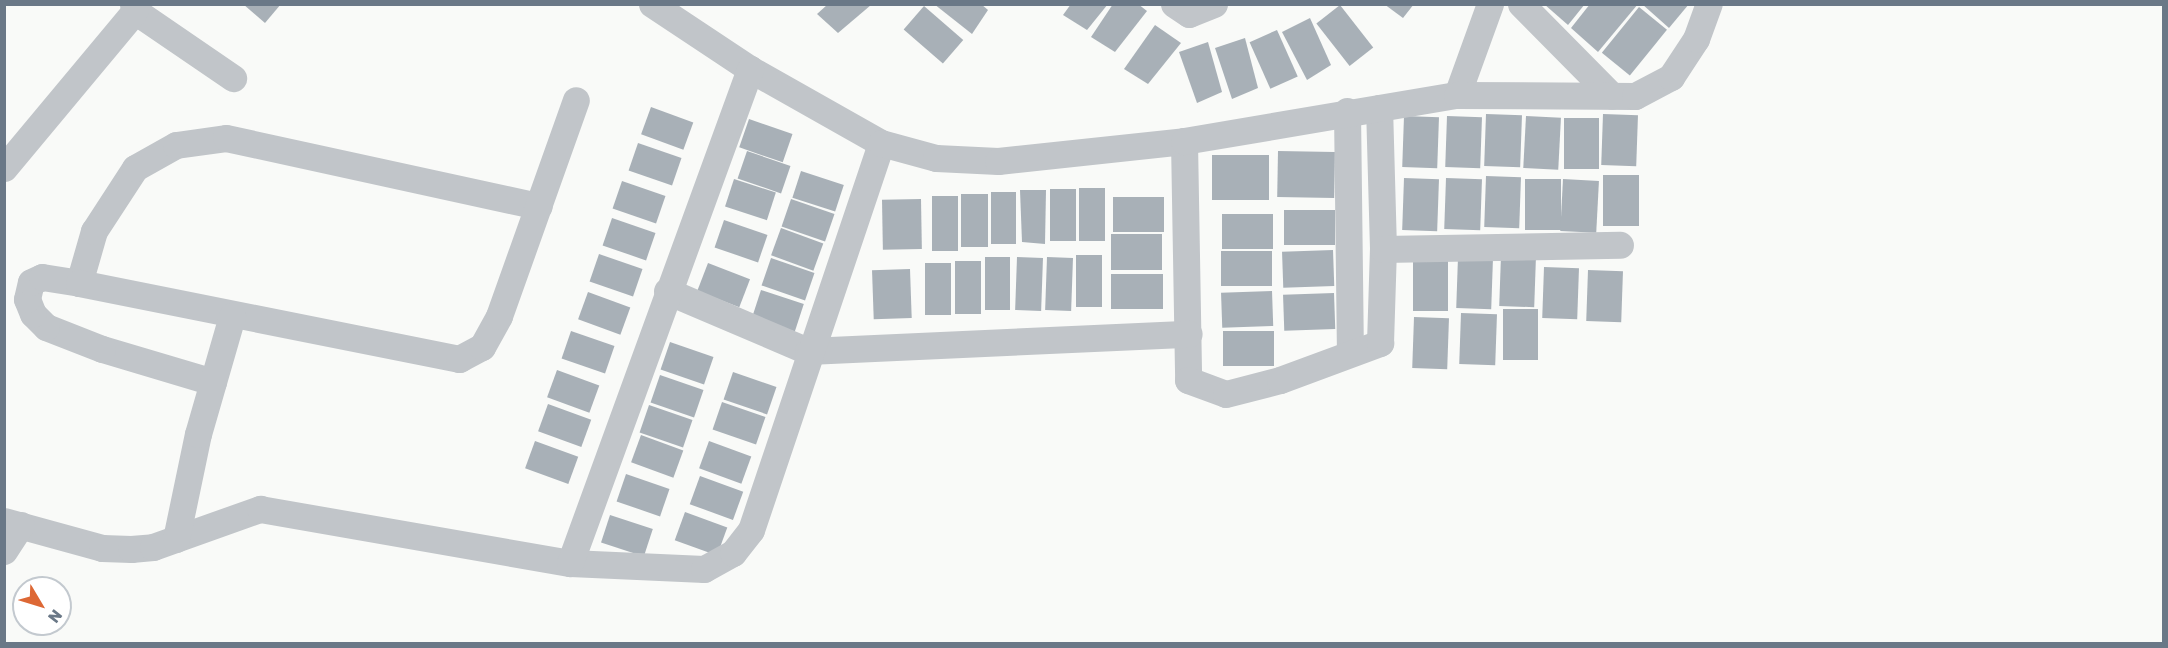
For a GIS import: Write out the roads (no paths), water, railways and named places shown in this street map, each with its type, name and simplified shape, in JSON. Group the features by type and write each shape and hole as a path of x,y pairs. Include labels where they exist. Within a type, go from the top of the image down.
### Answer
{"street":[{"path":"652,4 750,69 880,143 936,158 998,161 1184,141 1347,111 1457,95 1635,96 1671,77 1696,39 1709,4"},
{"path":"1174,4 1189,14 1214,4"},
{"path":"1457,95 1490,4"},
{"path":"1521,4 1612,96"},
{"path":"4,168 134,8 233,78"},
{"path":"570,563 667,291 750,69"},
{"path":"213,382 102,349 46,327 33,314 27,299 31,282 42,277 79,283 232,316 459,359 482,347 499,316 576,100"},
{"path":"1184,141 1188,380 1226,394 1280,380 1380,343 1383,249 1379,108"},
{"path":"1347,111 1350,353"},
{"path":"79,283 94,231 135,168 176,145 226,138 539,206"},
{"path":"4,551 13,523 102,548 153,547 260,509 570,563 689,571 704,569 733,553 751,530 808,351 880,143"},
{"path":"1383,249 1620,244"},
{"path":"667,291 808,351 1189,334"},
{"path":"176,539 213,382 232,316"}]}
